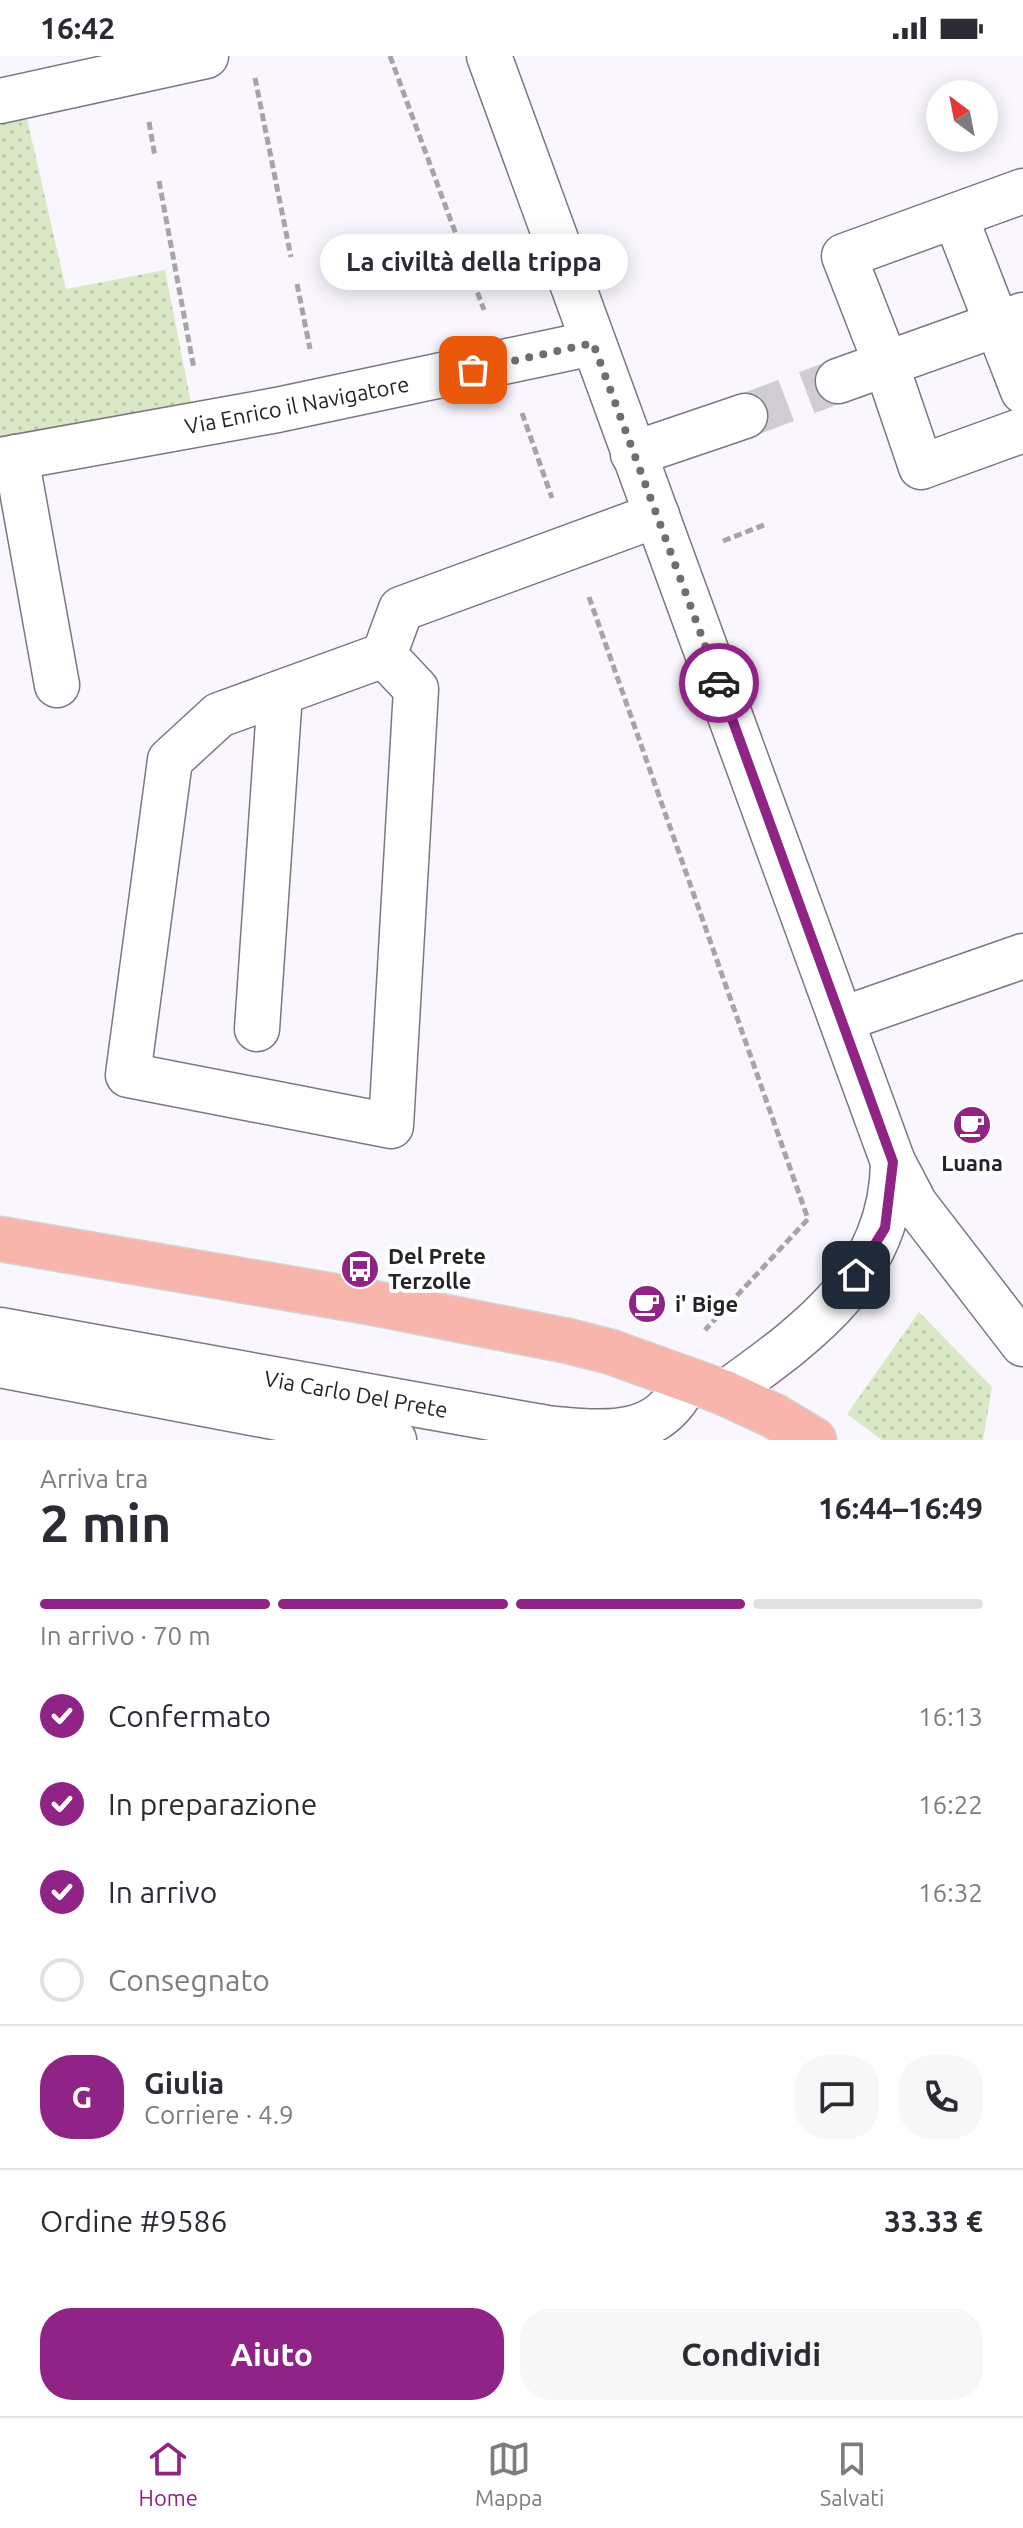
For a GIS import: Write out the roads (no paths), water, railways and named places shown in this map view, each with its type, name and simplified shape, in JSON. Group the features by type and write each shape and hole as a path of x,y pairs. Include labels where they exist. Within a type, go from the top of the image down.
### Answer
{"main road":[{"path":"0,1239 363,1301 568,1341 706,1386 774,1416 814,1440"}],"street":[{"path":"0,101 206,56"},
{"path":"489,56 893,1162 915,1204 1023,1344"},
{"path":"1023,191 844,256 886,364 921,467 1023,430"},
{"path":"955,216 1010,320 1023,391"},
{"path":"838,381 1010,320"},
{"name":"Via Enrico il Navigatore","path":"8,459 320,401 593,343"},
{"path":"633,454 745,416"},
{"path":"8,459 57,685"},
{"path":"384,655 416,689 391,1126 128,1075 170,760 219,715 384,655 401,609 570,550 657,515"},
{"path":"257,1029 280,693"},
{"path":"843,1019 1023,956"},
{"name":"Via Carlo Del Prete","path":"0,1330 547,1428 635,1434 649,1430 676,1402 814,1325 856,1275 885,1228 893,1162"},
{"name":"Via Carlo Del Prete","path":"0,1365 394,1440"}],"tunnel":[{"path":"745,416 838,381"}],"place":[{"name":"La civiltà della trippa","path":"473,370"},
{"name":"Luana","path":"972,1125"},
{"name":"Del Prete Terzolle","path":"360,1269"},
{"name":"i' Bige","path":"647,1304"}]}
